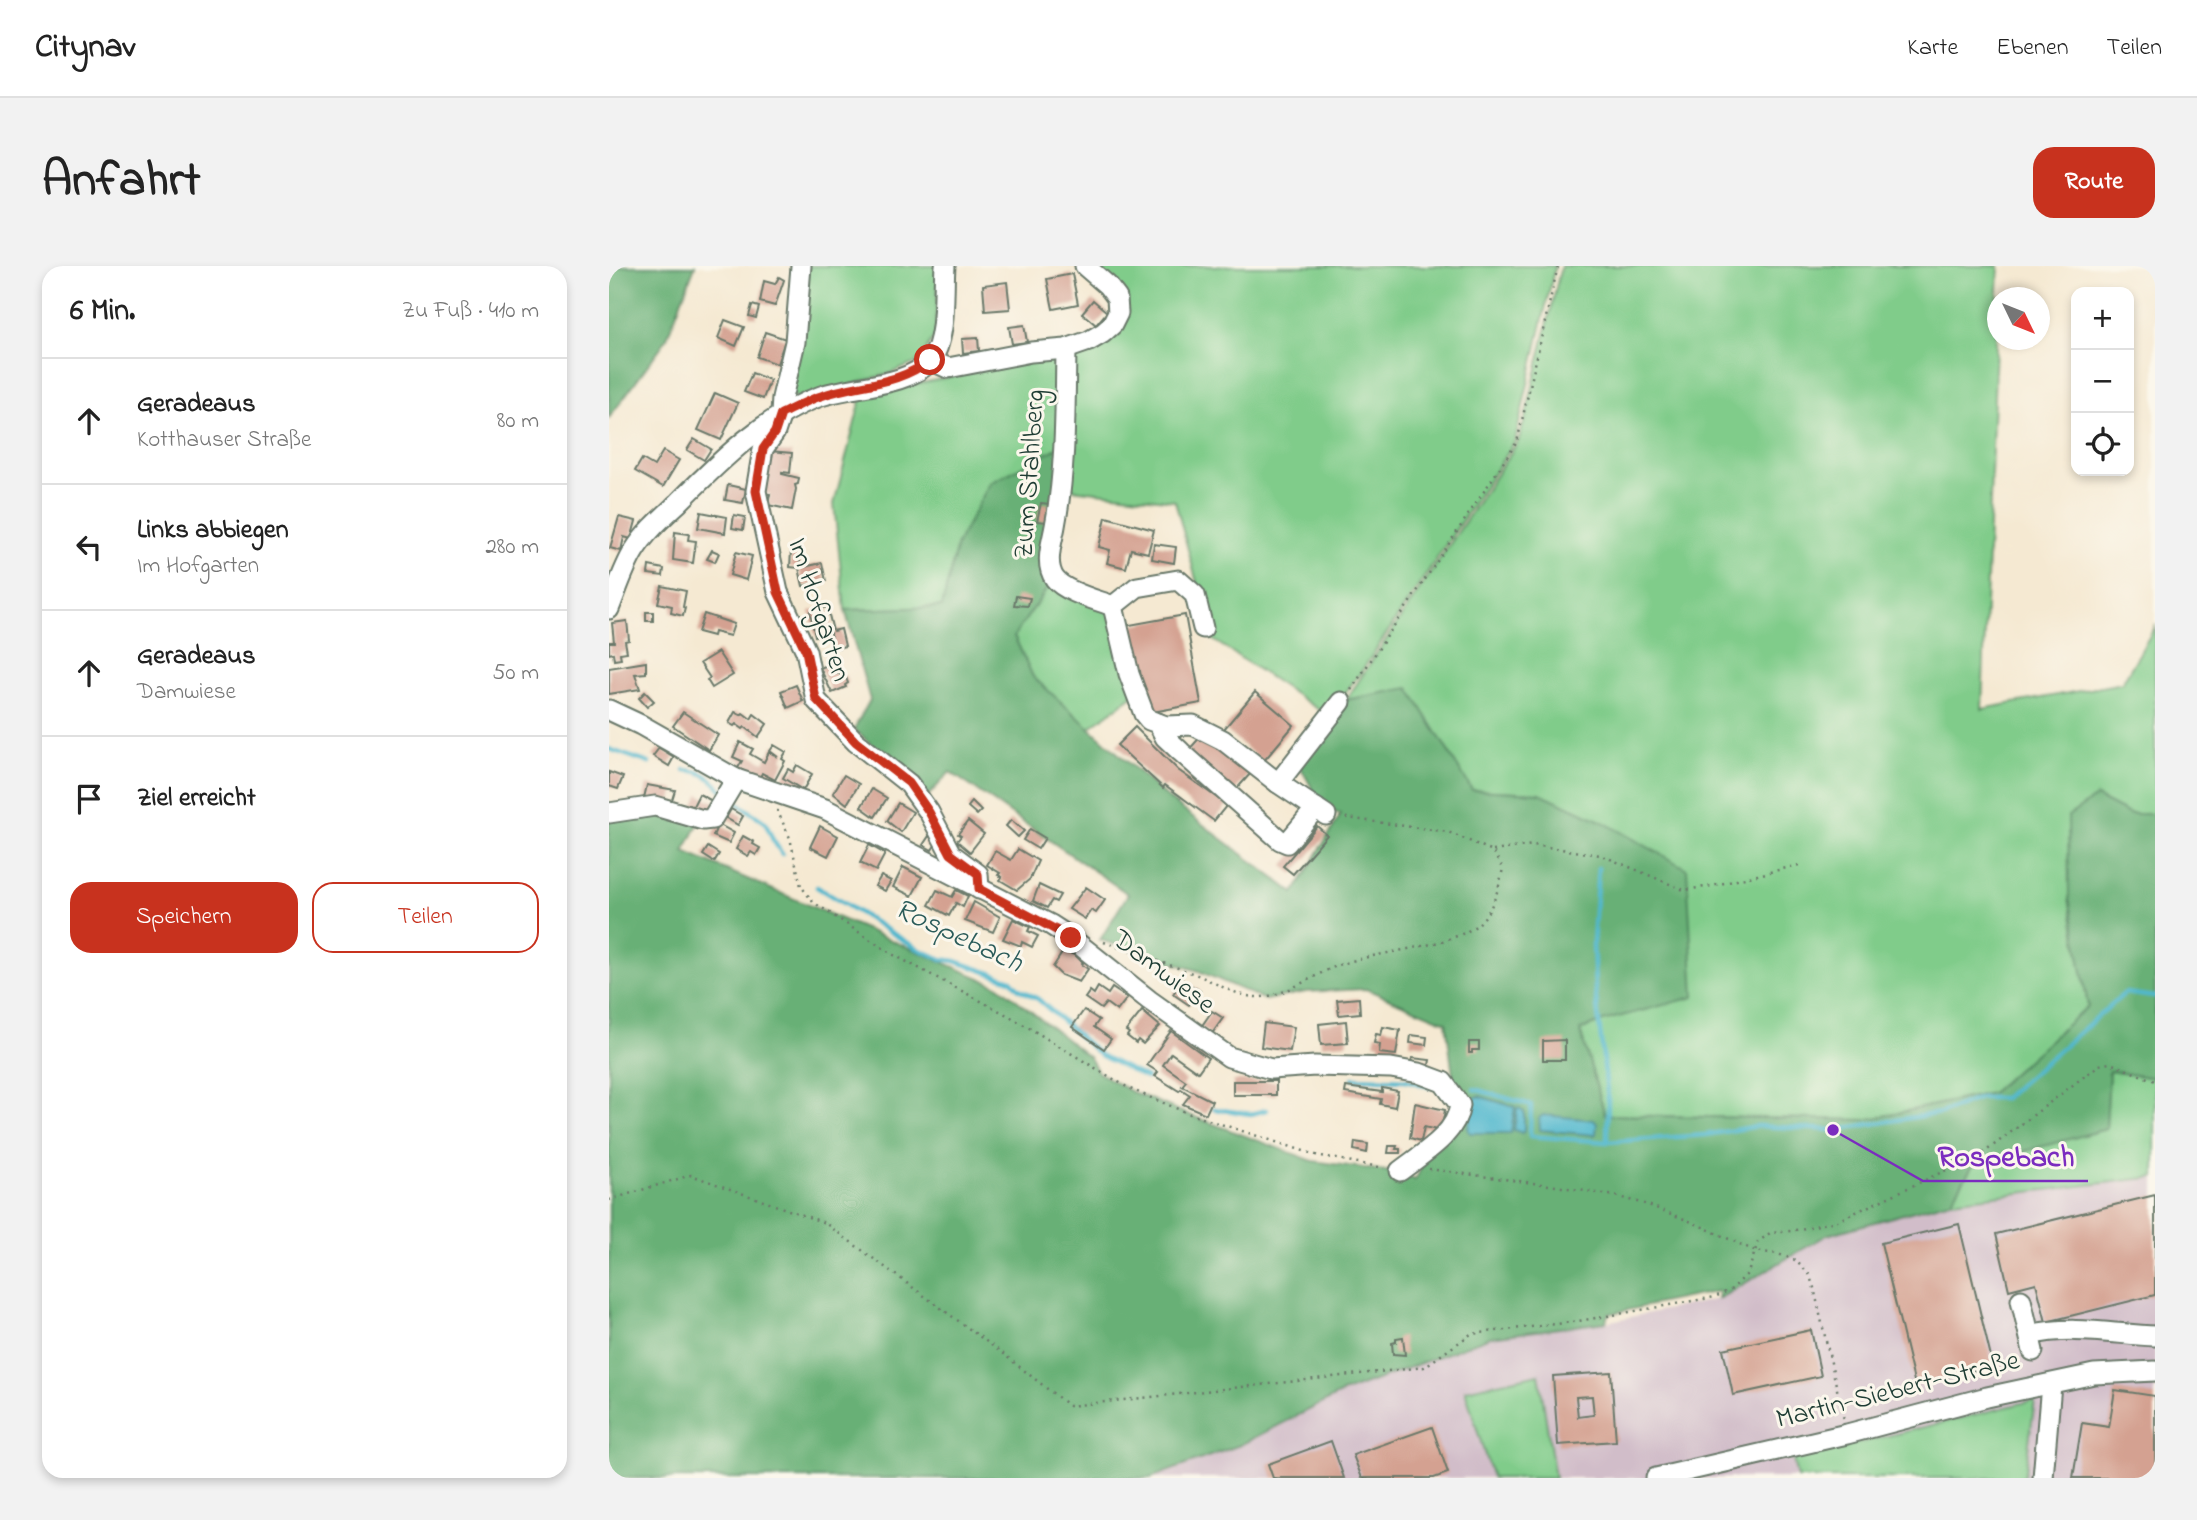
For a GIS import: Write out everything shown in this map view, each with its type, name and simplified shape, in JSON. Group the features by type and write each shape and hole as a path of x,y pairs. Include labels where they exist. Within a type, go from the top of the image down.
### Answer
{"street":[{"name":"Im Hofgarten","path":"801,266 795,342 781,414 775,432 763,449 756,491 778,592 806,651 816,699 856,742 909,783 929,812 951,854 978,874 979,889"},
{"path":"609,609 635,549 654,527 729,455 781,414 822,395 896,379 915,372 930,360 939,344 945,266"},
{"path":"930,360 948,368 1031,352 1066,349 1103,333 1112,326 1118,313 1118,298 1085,266"},
{"name":"Zum Stahlberg","path":"1066,349 1061,497 1049,560 1054,578 1066,588 1113,606"},
{"path":"1158,723 1165,737 1280,840 1287,843 1321,811 1278,783 1223,740 1193,724 1166,726 1158,723 1149,720 1137,699 1129,674 1113,606 1137,587 1178,580 1195,595 1203,628"},
{"path":"1278,783 1342,702"},
{"name":"Damwiese","path":"609,710 736,779 825,809 1071,938 1149,1000 1229,1057 1271,1069 1315,1066 1391,1068 1419,1073 1443,1082 1460,1105 1459,1117 1451,1129 1400,1171"},
{"path":"609,813 655,806 703,820 712,819 736,779"},
{"path":"2021,1300 2031,1343 2046,1331 2072,1330 2155,1336"},
{"name":"Martin-Siebert-Straße","path":"1656,1478 1847,1434 1987,1397 2094,1374 2155,1371"},
{"path":"2043,1478 2051,1384"}],"path":[{"path":"1342,702 1517,442 1558,266"},
{"path":"769,790 790,838 801,886 813,902 892,954 1011,1017 1129,1089 1189,1114 1316,1155 1400,1171 1431,1169 1615,1196 1692,1222 1755,1251 1795,1260 1809,1274 1814,1288 1847,1434"},
{"path":"1321,811 1448,832 1493,851 1532,845 1601,855 1684,891 1712,887 1799,865"},
{"path":"1100,940 1201,976 1231,991 1260,997 1291,988 1338,965 1374,954 1462,935 1479,923 1498,893 1503,868 1493,851"},
{"path":"609,1200 691,1175 825,1223 1002,1353 1069,1406 1424,1367 1471,1334 1573,1322 1715,1297 1732,1289 1748,1273 1758,1242 1770,1233 1837,1221 1985,1152 2099,1065 2110,1063 2155,1081"}],"shaded area":[{"path":"2155,1177 2155,1478 1150,1478 1240,1445 1342,1393 1490,1337 1606,1322 1718,1299 1827,1235 1951,1201"}],"green space":[{"path":"609,266 695,266 666,340 609,418"},
{"path":"807,266 939,266 935,335 925,352 916,363 888,374 801,399 791,395"},
{"path":"1093,266 1555,266 1515,441 1363,669 1328,716 1212,639 1175,501 1063,488 1069,363 1079,353 1107,341 1124,312"},
{"path":"1561,266 1999,266 1998,287 1987,287 1987,350 1996,350 1982,709 2122,683 2155,627 2155,814 2129,814 2096,797 2069,897 2088,1006 1991,1093 1865,1120 1605,1115 1580,1030 1603,1021 1540,793 1472,790 1409,688 1346,700 1518,442"},
{"path":"1042,358 1058,361 1063,445 957,544 942,607 845,610 834,504 862,395"},
{"path":"1063,445 1053,580 1014,636 1033,677 1169,799 1294,893 1341,814 1325,811 1298,763 1346,700 1409,688 1472,790 1540,793 1601,821 1687,869 1694,997 1603,1021 1580,1030 1605,1115 1865,1120 1991,1093 2088,1006 2069,897 2068,816 2096,797 2129,814 2155,814 2155,1078 2109,1071 2106,1129 1973,1165 1951,1201 1827,1235 1718,1299 1719,1291 1608,1314 1606,1322 1490,1337 1342,1393 1240,1445 1150,1478 609,1478 609,820 655,812 699,823 684,852 999,986 1090,1058 1098,1072 1130,1091 1313,1161 1400,1173 1415,1180 1427,1157 1465,1104 1453,1076 1446,1022 1366,989 1306,992 1265,1000 1199,971 1100,940 1128,894 950,772 928,796 854,729 870,700 845,610 942,607 957,544 990,483"},
{"path":"1053,580 1112,608 1135,694 1089,728 1033,677 1014,636"},
{"path":"2109,1071 2155,1078 2155,1177 1951,1201 1973,1165 2106,1129"},
{"path":"1539,1374 1555,1478 1492,1478 1465,1390"},
{"path":"2035,1400 2024,1478 1797,1478 1793,1459"}],"water":[{"path":"1479,1096 1515,1107 1511,1133 1470,1133 1468,1129 1473,1099"},
{"path":"1519,1108 1524,1111 1522,1133 1514,1130"},
{"path":"1543,1115 1594,1120 1597,1124 1596,1134 1540,1130 1539,1118"}],"building":[{"path":"1072,274 1078,304 1053,309 1047,279"},
{"path":"779,277 784,280 775,306 760,302 764,281 775,284"},
{"path":"1007,282 1010,309 985,311 983,285"},
{"path":"1093,300 1107,312 1096,325 1082,313"},
{"path":"752,305 759,307 756,318 749,316"},
{"path":"725,320 744,327 736,346 718,338"},
{"path":"1024,325 1027,342 1012,344 1009,327"},
{"path":"765,332 789,340 787,344 784,343 777,364 757,357"},
{"path":"978,338 979,351 963,353 962,339"},
{"path":"752,373 770,380 763,399 744,392"},
{"path":"715,393 738,403 721,440 698,430"},
{"path":"694,439 711,449 704,460 687,450"},
{"path":"663,451 679,460 663,487 635,471 642,459 654,466"},
{"path":"769,451 792,453 790,473 782,474 799,478 798,484 795,485 792,510 768,505 770,494 764,493"},
{"path":"728,485 746,489 743,503 725,500"},
{"path":"1041,503 1050,504 1046,522 1037,521"},
{"path":"701,512 727,517 725,533 698,528"},
{"path":"734,515 745,517 743,530 732,528"},
{"path":"619,517 636,521 631,539 624,537 621,551 610,548"},
{"path":"1106,517 1154,530 1148,553 1131,549 1126,568 1107,563 1110,550 1099,547"},
{"path":"675,532 689,534 688,540 696,541 693,563 673,560"},
{"path":"1154,544 1176,547 1174,563 1152,559"},
{"path":"712,550 719,553 715,562 707,559"},
{"path":"791,551 801,552 799,568 790,567"},
{"path":"736,552 752,556 746,580 730,575"},
{"path":"822,563 826,581 803,586 799,568"},
{"path":"649,566 664,569 663,576 648,574"},
{"path":"662,586 686,591 683,616 671,613 672,606 658,603"},
{"path":"1016,596 1030,598 1028,606 1014,605"},
{"path":"827,607 833,631 841,629 845,646 833,649 830,633 815,636 810,611"},
{"path":"646,612 653,612 653,621 646,621"},
{"path":"704,614 734,624 730,636 714,632 713,636 698,632"},
{"path":"1185,615 1201,703 1147,713 1140,671 1132,673 1124,626"},
{"path":"627,621 627,652 620,653 621,659 614,660 613,653 609,654 609,642 614,642 612,623"},
{"path":"718,652 733,675 712,688 707,680 710,678 700,663"},
{"path":"646,662 646,673 635,674 640,689 609,694 609,668"},
{"path":"830,664 834,672 832,675 839,672 841,676 845,675 848,683 846,687 832,693 820,668"},
{"path":"796,685 803,701 788,708 781,691"},
{"path":"645,692 654,701 647,707 639,698"},
{"path":"1255,692 1294,725 1263,762 1224,729"},
{"path":"683,712 718,735 709,750 673,726"},
{"path":"735,712 741,715 743,713 751,719 754,714 767,724 758,737 745,727 743,729 729,723"},
{"path":"1135,727 1178,770 1227,805 1214,821 1165,785 1163,788 1117,745"},
{"path":"1203,734 1250,774 1233,793 1187,752"},
{"path":"740,742 753,749 750,754 764,762 769,752 778,757 770,751 774,745 786,752 782,759 785,761 775,780 762,773 759,779 738,768 742,761 733,757"},
{"path":"659,748 674,757 669,766 653,756"},
{"path":"797,765 812,774 803,790 783,778 788,769 793,772"},
{"path":"609,772 623,777 618,789 609,786"},
{"path":"844,775 859,784 847,804 833,793"},
{"path":"647,785 675,790 671,803 644,798"},
{"path":"872,789 887,798 875,817 861,807"},
{"path":"699,794 716,803 708,817 692,808"},
{"path":"972,802 981,811 977,815 968,807"},
{"path":"898,803 913,812 901,832 887,821"},
{"path":"731,809 743,816 738,825 726,818"},
{"path":"1011,820 1024,831 1018,837 1006,826"},
{"path":"968,821 984,834 970,852 957,841 961,836 958,834"},
{"path":"718,824 734,833 729,843 713,836"},
{"path":"820,826 838,836 828,856 810,847"},
{"path":"1317,826 1327,835 1293,874 1283,866"},
{"path":"1030,829 1045,838 1038,849 1023,840"},
{"path":"743,836 760,848 756,855 751,852 748,856 736,849"},
{"path":"929,836 937,842 932,850 923,845"},
{"path":"869,845 885,854 876,871 860,863"},
{"path":"708,847 719,854 714,862 703,855"},
{"path":"1018,849 1038,861 1030,879 1017,890 1000,880 1000,873 987,865 995,851 1011,860"},
{"path":"903,867 922,877 912,896 893,887"},
{"path":"881,876 891,881 885,891 875,886"},
{"path":"1039,885 1060,895 1056,902 1052,900 1047,908 1033,901"},
{"path":"1086,887 1105,900 1096,913 1091,910 1085,919 1069,909"},
{"path":"937,890 952,897 956,890 968,896 963,907 956,903 949,916 929,905"},
{"path":"974,902 1000,917 993,932 965,921"},
{"path":"1013,919 1030,927 1028,931 1038,936 1032,947 1022,942 1021,946 1003,939"},
{"path":"1064,950 1076,956 1088,969 1079,982 1061,975 1053,967"},
{"path":"1183,980 1200,991 1189,1005 1173,994"},
{"path":"1098,987 1108,994 1112,988 1127,998 1117,1011 1106,1003 1101,1009 1085,998 1090,991 1094,994"},
{"path":"1359,998 1360,1013 1339,1015 1337,1000"},
{"path":"1084,1010 1099,1020 1094,1027 1111,1039 1104,1049 1072,1027"},
{"path":"1142,1011 1160,1026 1143,1044 1138,1040 1136,1043 1127,1036 1129,1033 1126,1031"},
{"path":"1212,1011 1223,1018 1211,1035 1201,1027"},
{"path":"1346,1021 1348,1043 1321,1045 1319,1024"},
{"path":"1264,1023 1294,1027 1290,1051 1261,1047"},
{"path":"1383,1027 1400,1030 1396,1055 1379,1053 1380,1044 1374,1043 1376,1034 1381,1035"},
{"path":"1171,1031 1208,1058 1198,1072 1171,1053 1163,1065 1186,1081 1182,1086 1212,1101 1206,1114 1183,1104 1190,1095 1155,1076 1158,1072 1147,1065"},
{"path":"1411,1035 1427,1037 1426,1045 1410,1043"},
{"path":"1565,1040 1565,1060 1543,1060 1543,1041"},
{"path":"1469,1042 1479,1042 1479,1050 1469,1053"},
{"path":"1412,1058 1430,1060 1428,1070 1410,1068"},
{"path":"1233,1081 1276,1081 1276,1095 1233,1095"},
{"path":"1346,1087 1382,1092 1382,1088 1398,1091 1395,1107 1380,1104 1381,1099 1345,1093"},
{"path":"1415,1103 1445,1110 1441,1131 1424,1127 1421,1141 1410,1138"},
{"path":"1355,1142 1368,1144 1367,1153 1354,1150"},
{"path":"1389,1146 1397,1146 1396,1149 1400,1149 1400,1153 1388,1153"},
{"path":"2155,1195 2155,1295 2046,1322 2036,1283 2009,1290 1996,1234"},
{"path":"1959,1224 1993,1366 1915,1385 1881,1243"},
{"path":"1811,1330 1821,1376 1733,1395 1723,1349"},
{"path":"1403,1337 1405,1355 1393,1354 1392,1343 1396,1342 1396,1338"},
{"path":"1611,1372 1616,1441 1558,1445 1553,1376","holes":["1592,1396 1594,1415 1578,1417 1576,1397"]},
{"path":"2115,1390 2155,1396 2155,1478 2073,1478 2082,1423 2109,1427"},
{"path":"1432,1427 1448,1473 1434,1478 1362,1478 1353,1455"},
{"path":"1331,1441 1344,1478 1273,1478 1268,1464"}],"waterway":[{"name":"Rospebach","path":"609,749 649,763"},
{"name":"Rospebach","path":"685,770 706,776 722,790"},
{"name":"Rospebach","path":"733,800 765,822 782,854"},
{"path":"1598,868 1593,943 1595,988 1608,1099 1607,1142"},
{"name":"Rospebach","path":"817,887 918,949 941,959 955,961 1011,980 1019,989 1038,999 1100,1055 1146,1078"},
{"name":"Rospebach","path":"1474,1089 1531,1105 1530,1136 1607,1142 1705,1135 1758,1126 1833,1130 1941,1113 1980,1098 2004,1098 2125,993 2155,997"},
{"name":"Rospebach","path":"1353,1078 1406,1080 1430,1087"},
{"name":"Rospebach","path":"1214,1109 1251,1114 1266,1110"}],"place":[{"name":"Rospebach","path":"1833,1130"}],"route":[{"path":"930,360 915,372 896,379 822,395 781,414 775,432 763,449 756,491 778,592 806,651 816,699 856,742 909,783 929,812 951,854 978,874 979,889 1071,938"}]}
